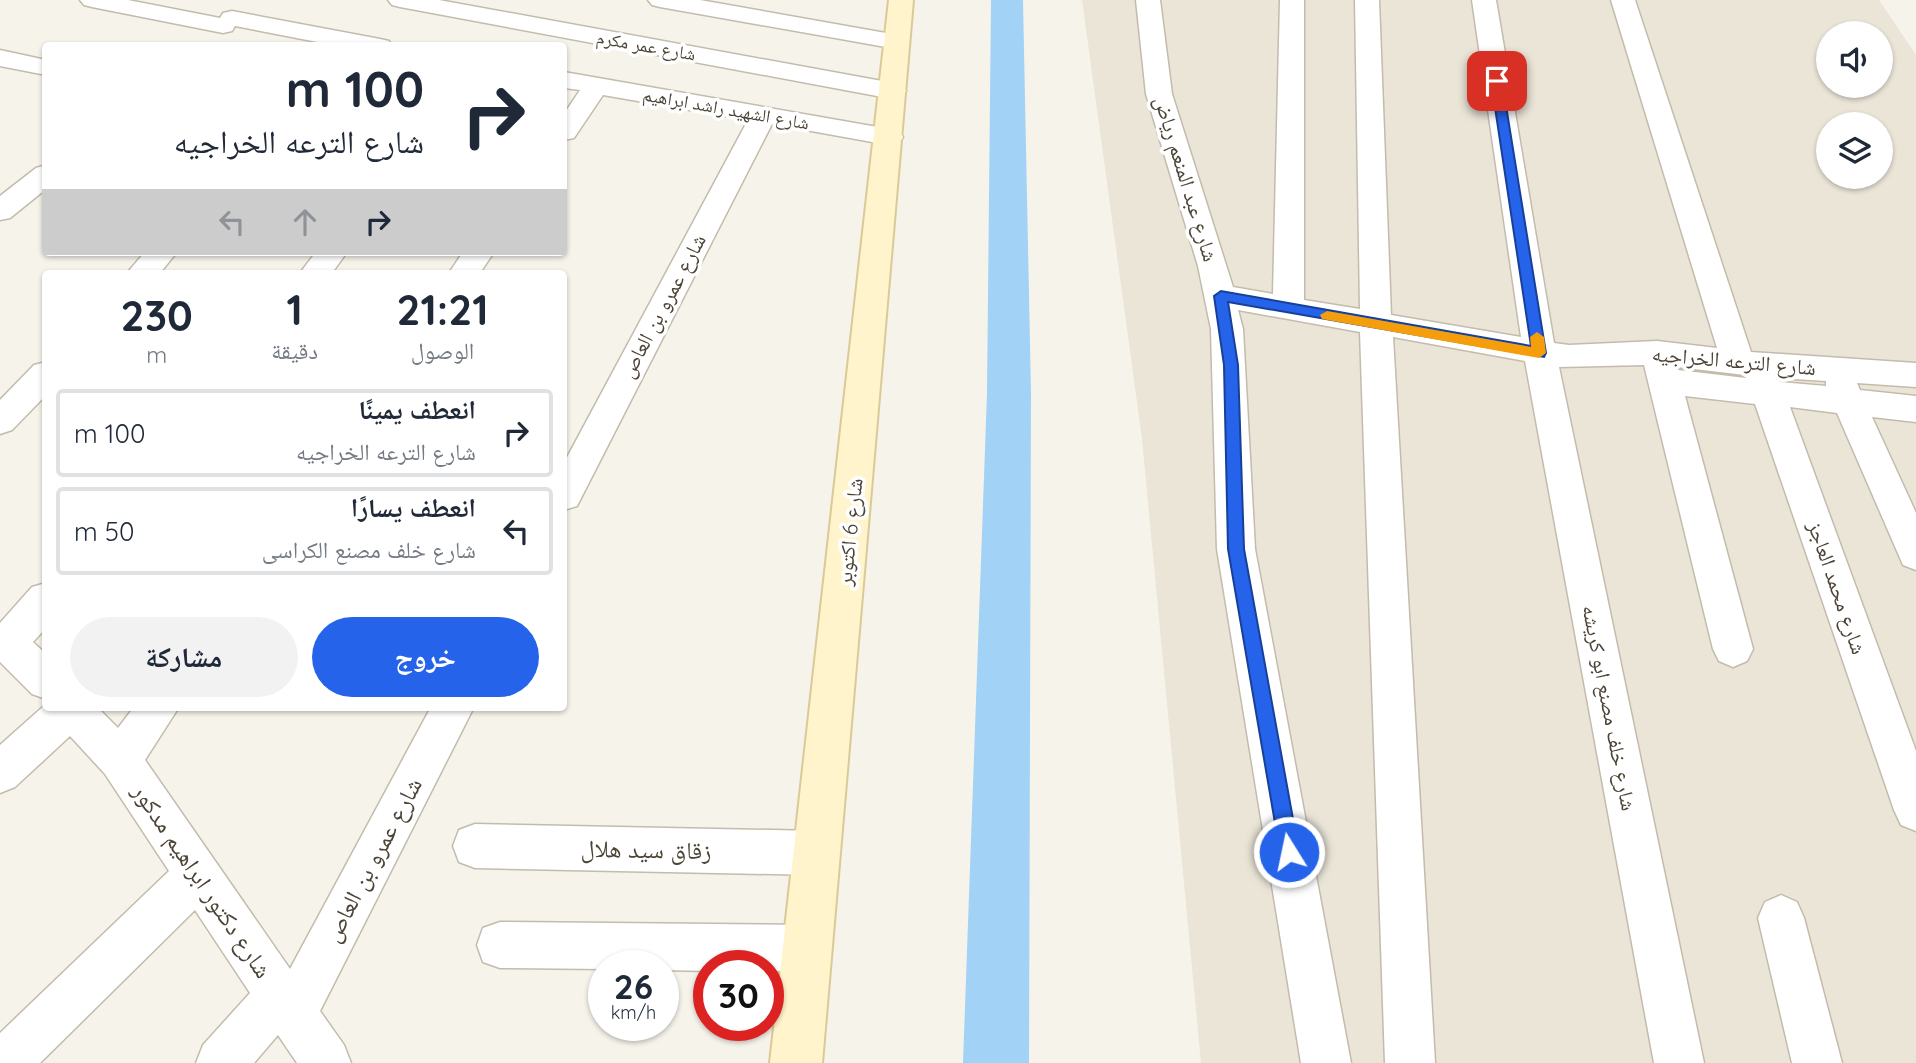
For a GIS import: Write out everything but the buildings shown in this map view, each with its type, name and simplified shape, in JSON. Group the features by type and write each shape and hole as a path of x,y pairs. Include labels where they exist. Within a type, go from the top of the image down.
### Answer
{"main road":[{"name":"شارع 6 اكتوبر","path":"796,1063 890,137 901,0"}],"street":[{"path":"92,0 354,42"},
{"path":"205,42 254,0"},
{"name":"شارع عمر مكرم","path":"400,0 893,91"},
{"path":"660,0 897,42"},
{"name":"شارع عبد المنعم رياض","path":"1148,0 1159,94 1221,296 1231,365 1236,549 1326,1063"},
{"path":"1288,309 1292,0"},
{"path":"1367,0 1376,324 1410,1063"},
{"name":"شارع خلف مصنع ابو كريشه","path":"1484,0 1539,353 1679,1063"},
{"name":"شارع محمد العاجز","path":"1623,0 1755,373 1916,810"},
{"path":"6,65 42,68"},
{"name":"شارع الشهيد راشد ابراهيم","path":"567,81 890,137"},
{"path":"567,128 596,86"},
{"name":"شارع عمرو بن العاص","path":"567,490 763,116"},
{"path":"0,211 42,177"},
{"path":"145,270 158,256"},
{"path":"317,270 329,256"},
{"name":"شارع الترعه الخراجيه","path":"1221,296 1539,353 1660,367 1755,373 1835,370 1916,375"},
{"path":"1660,367 1733,649"},
{"path":"1835,370 1916,554"},
{"name":"شارع الترعه الخراجيه","path":"1755,373 1849,401 1916,409"},
{"path":"0,421 42,378"},
{"path":"42,603 4,642 42,677"},
{"path":"0,773 67,711"},
{"name":"شارع دكتور ابراهيم مدكور","path":"75,711 120,760 326,1063"},
{"path":"120,760 155,711"},
{"name":"شارع عمرو بن العاص","path":"221,1063 286,1005 451,711"},
{"name":"زقاق سيد هلال","path":"475,846 817,853"},
{"path":"5,1063 198,876"},
{"path":"1781,918 1817,1063"},
{"path":"500,945 807,948"}],"shaded area":[{"path":"1082,0 1879,0 1916,55 1916,1063 1201,1063 1142,439"}],"waterway":[{"path":"996,1063 1009,393 1007,0"}],"slow traffic":[{"path":"1327,315 1539,353 1537,337"}],"route":[{"path":"1289,852 1236,549 1231,365 1221,296 1539,353 1497,81"}]}
